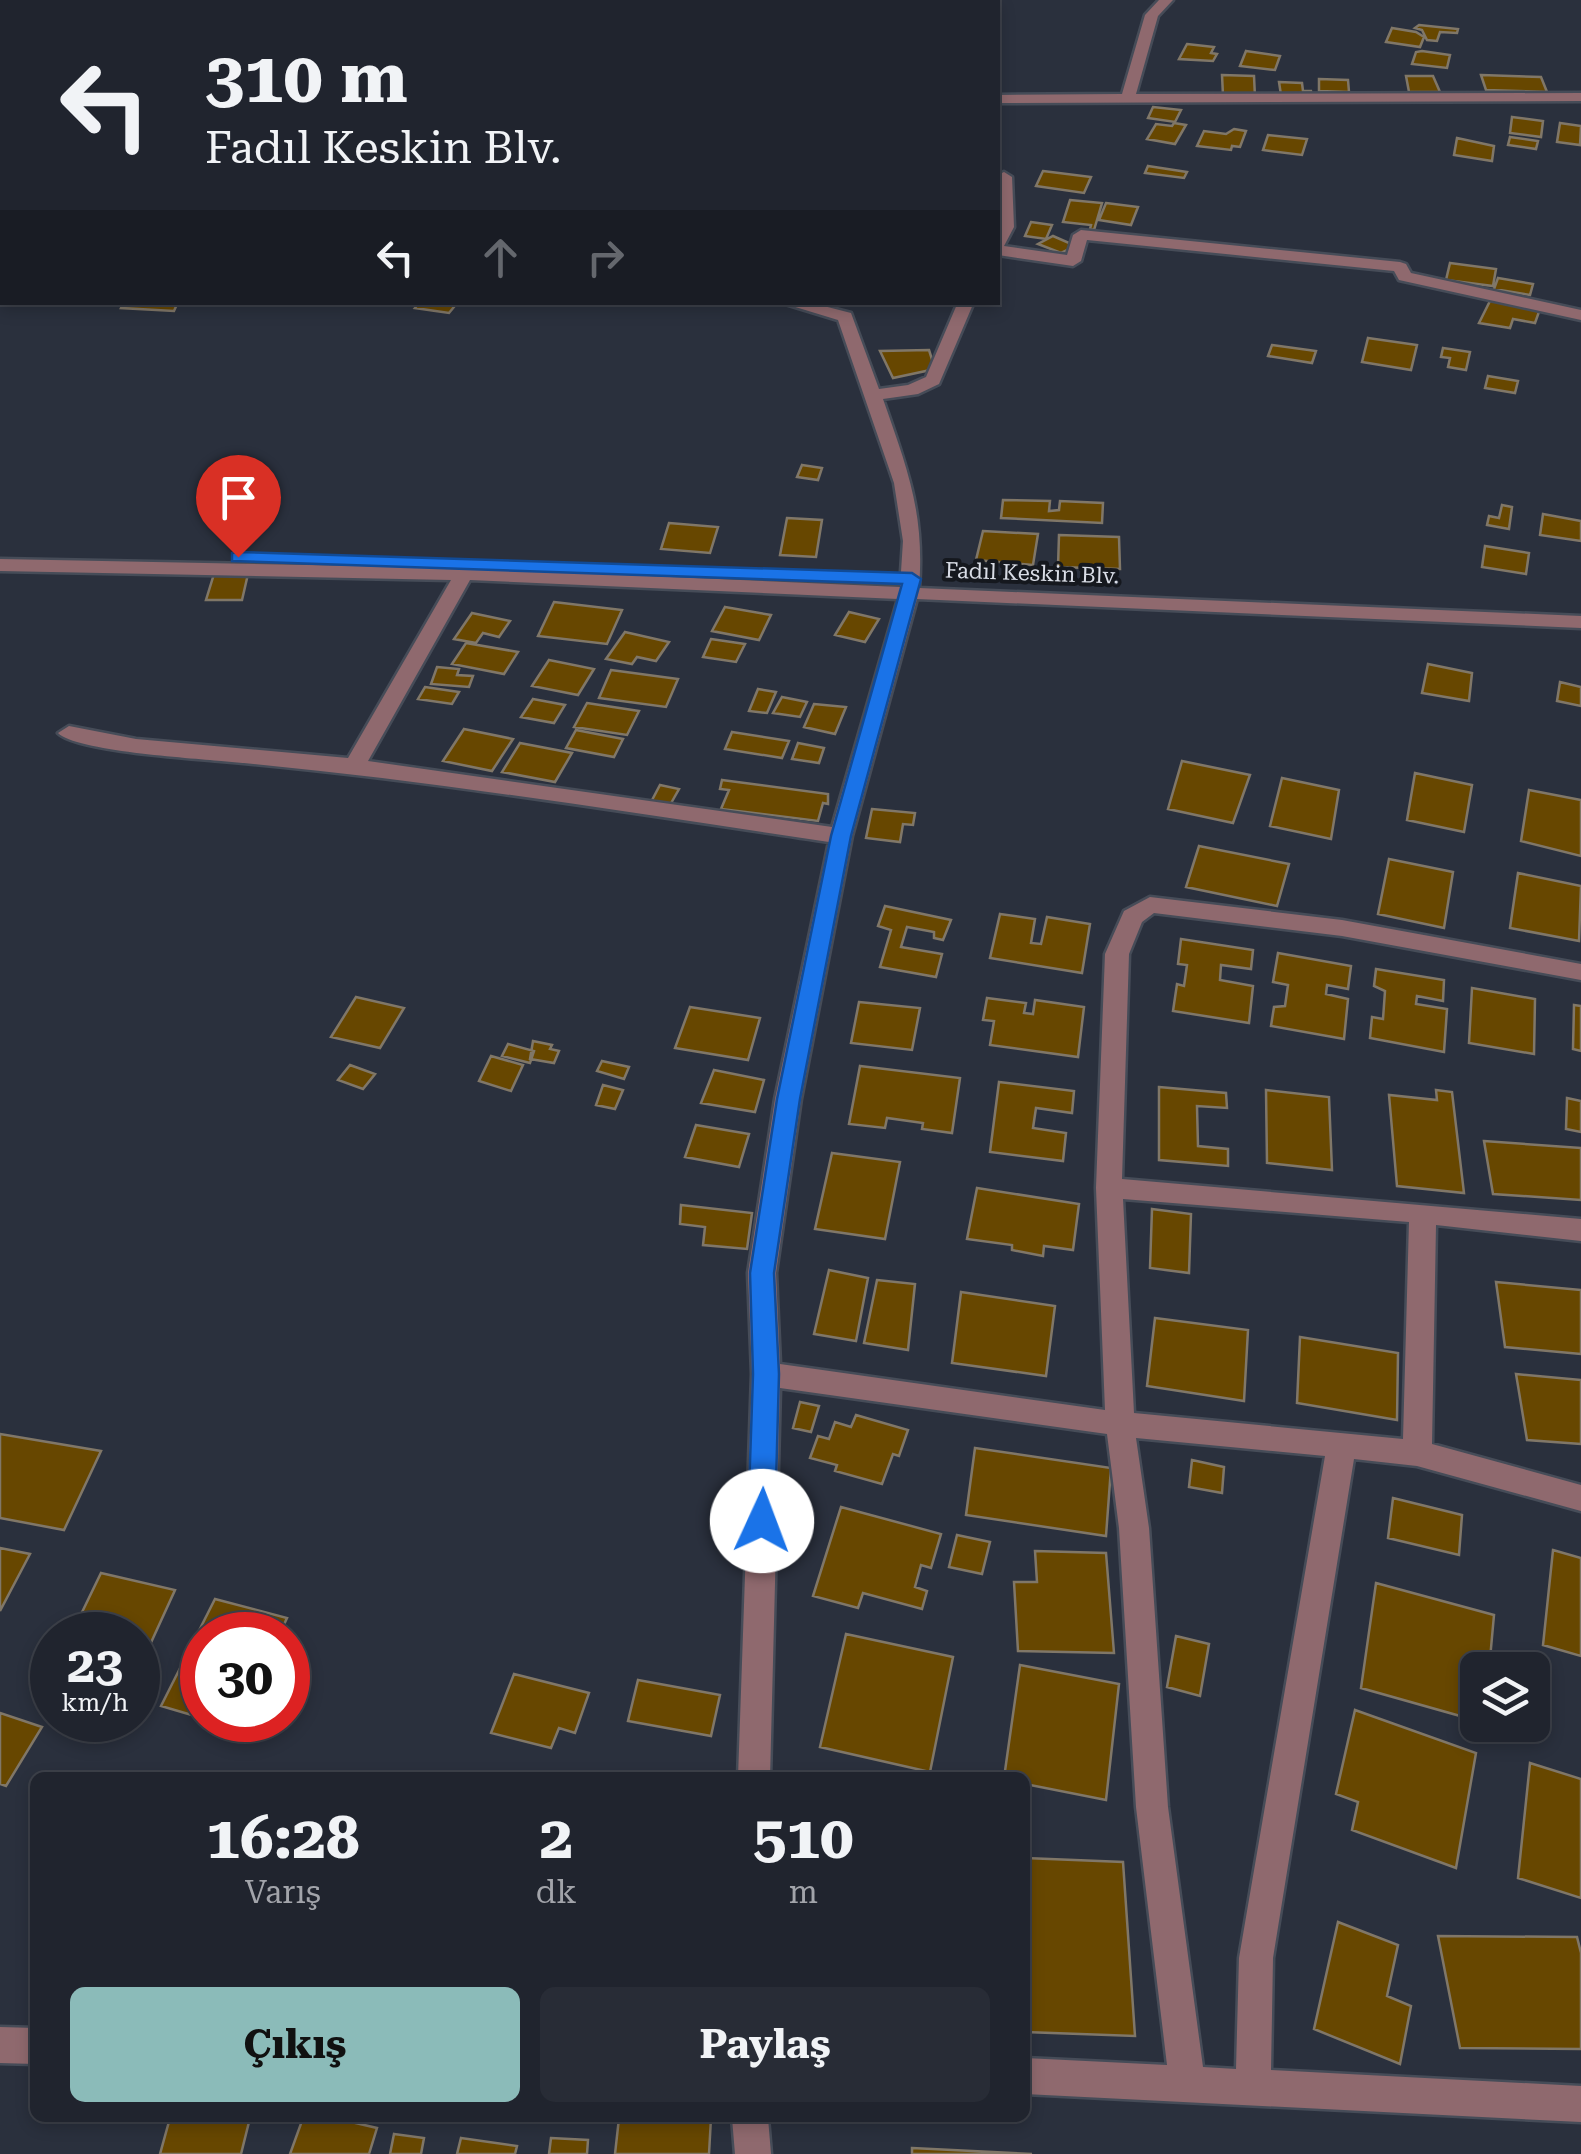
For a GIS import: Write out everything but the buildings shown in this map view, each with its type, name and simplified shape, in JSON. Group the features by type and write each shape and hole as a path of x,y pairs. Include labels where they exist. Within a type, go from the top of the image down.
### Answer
{"street":[{"path":"1128,98 1152,15 1166,0"},
{"path":"1000,99 1581,97"},
{"path":"1000,241 1006,226 1004,177"},
{"path":"1000,246 1073,260 1080,234 1400,267 1405,278 1530,300 1581,315"},
{"path":"754,1772 766,1374 762,1273 788,1099 841,836 911,586 913,541 904,482 845,317 799,305"},
{"path":"874,395 912,390 933,380 965,305"},
{"name":"Fadıl Keskin Blv.","path":"0,549 911,586 1581,622"},
{"name":"Fadıl Keskin Blv.","path":"0,565 464,574 1581,606"},
{"path":"354,766 464,574"},
{"path":"69,733 136,746 354,766 841,836"},
{"path":"1187,2083 1152,1807 1134,1528 1120,1424 1109,1188 1118,954 1132,916 1150,905 1342,928 1581,972"},
{"path":"1109,1188 1581,1230"},
{"path":"1417,1454 1423,1213"},
{"path":"766,1374 1120,1424 1417,1454 1581,1498"},
{"path":"1253,2088 1256,1958 1341,1446"},
{"path":"0,2044 30,2046"},
{"path":"1030,2076 1581,2104"},
{"path":"750,2122 753,2154"}],"route":[{"path":"238,557 912,579 841,836 788,1099 762,1273 766,1374 762,1521"}]}
